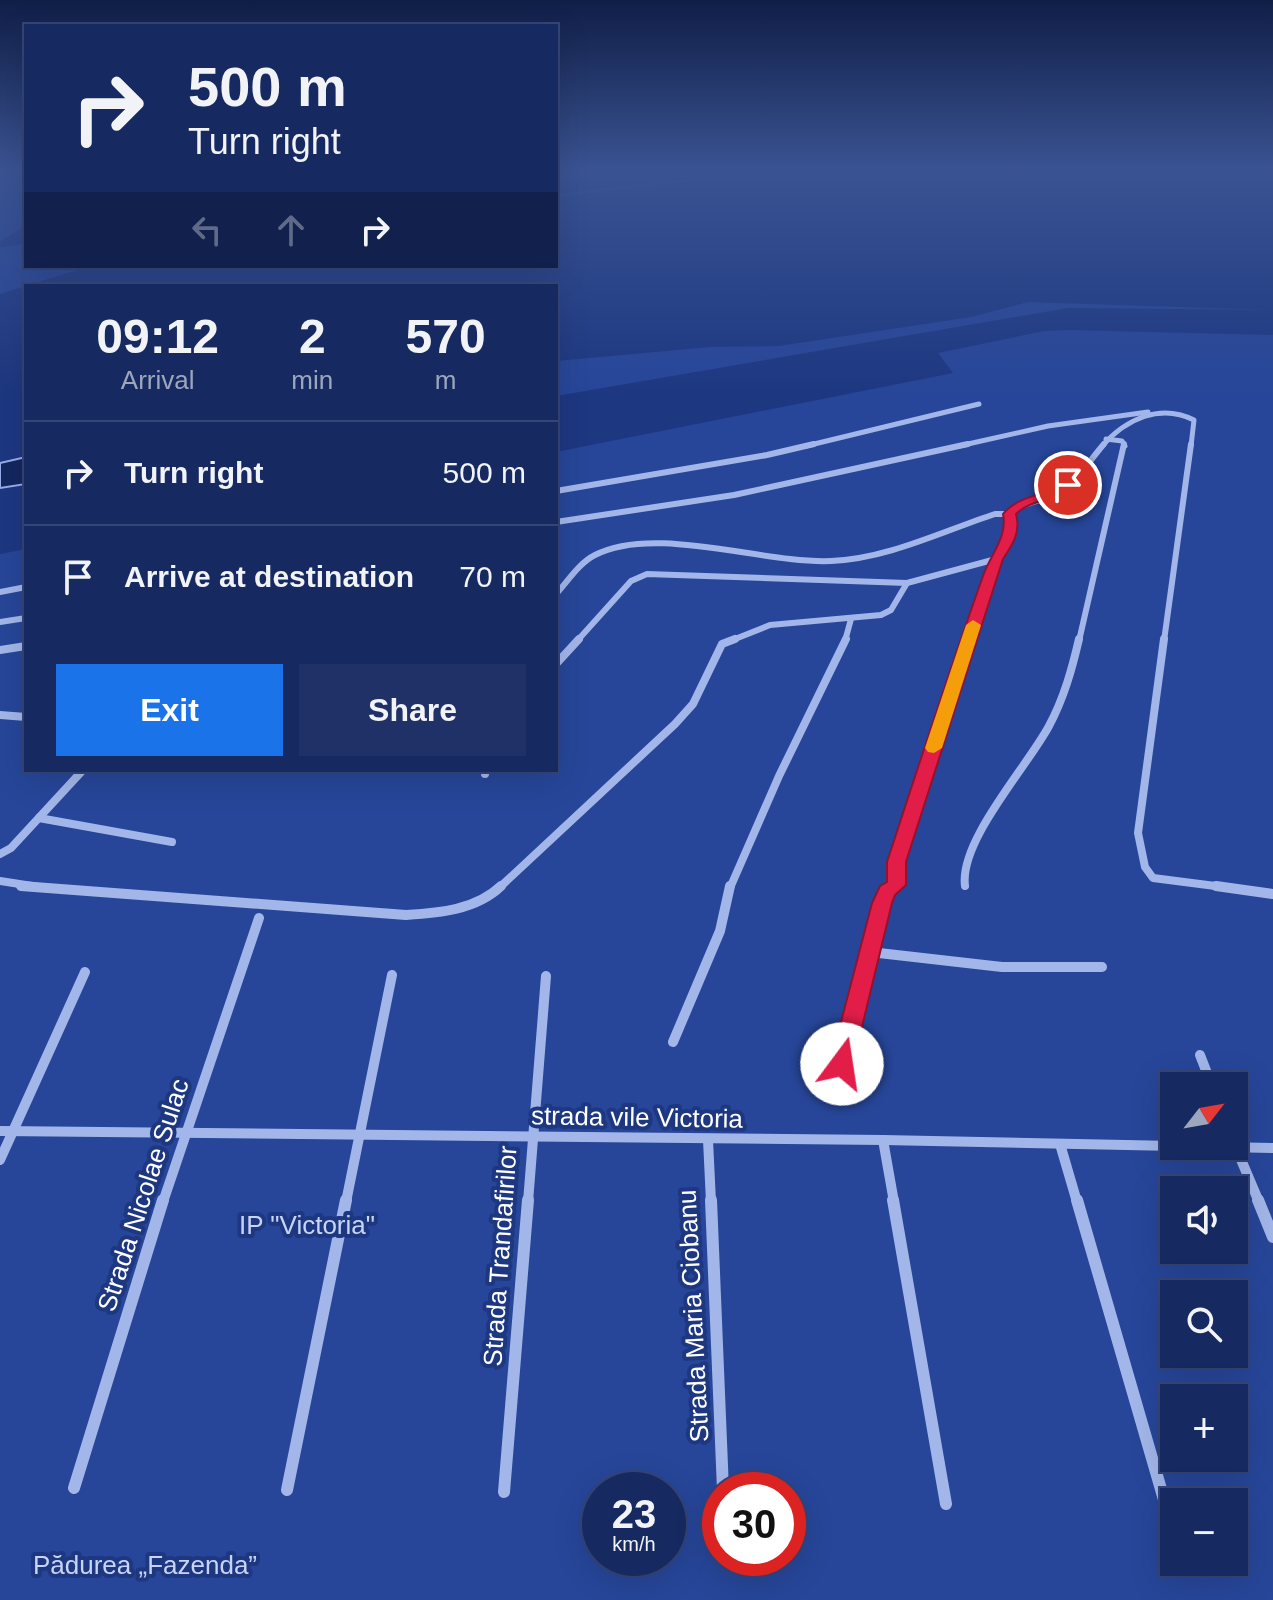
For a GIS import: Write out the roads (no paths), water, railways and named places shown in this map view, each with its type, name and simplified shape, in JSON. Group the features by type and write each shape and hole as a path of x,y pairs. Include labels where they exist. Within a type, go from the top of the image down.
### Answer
{"street":[{"path":"558,491 767,455 979,404"},
{"path":"558,522 734,495 1048,426 1143,411 1150,414"},
{"path":"558,592 596,555 616,548 685,546 805,561 834,561 866,555 995,514 1009,514 1017,506 1057,493 1106,439 1129,420 1150,414 1183,414 1194,420 1138,833 1145,867 1153,878 1273,894"},
{"path":"965,886 963,870 972,846 1049,726 1069,683 1125,445 1122,441 1106,439"},
{"path":"842,1064 887,891 896,885 896,862 996,559 1008,540 1012,524 1009,514"},
{"path":"558,662 631,581 647,574 907,583 996,559"},
{"path":"0,881 23,887 264,904 407,918 468,907 490,897 675,724 693,704 722,644 770,625 881,615 891,610 907,583"},
{"path":"0,592 24,587"},
{"path":"0,622 24,618"},
{"path":"673,1042 720,931 731,884 779,776 848,635 851,619"},
{"path":"0,650 24,646"},
{"path":"0,715 24,717"},
{"path":"0,854 11,848 81,772"},
{"path":"39,818 172,842"},
{"name":"Strada Nicolae Sulac","path":"74,1488 184,1134 259,918"},
{"path":"870,952 1002,967 1102,967"},
{"path":"0,1160 85,972"},
{"path":"287,1490 392,975"},
{"name":"Strada Trandafirilor","path":"504,1492 546,976"},
{"path":"1200,1055 1207,1072"},
{"name":"strada vile Victoria","path":"0,1131 1160,1145"},
{"name":"Strada Maria Ciobanu","path":"708,1140 722,1472"},
{"path":"883,1140 946,1504"},
{"path":"1060,1144 1161,1488"},
{"name":"strada vile Victoria","path":"1248,1146 1273,1148"},
{"path":"1241,1160 1273,1237"}],"park label":[{"name":"IP \"Victoria\"","path":"307,1225"},
{"name":"Pădurea „Fazenda”","path":"145,1565"}]}
